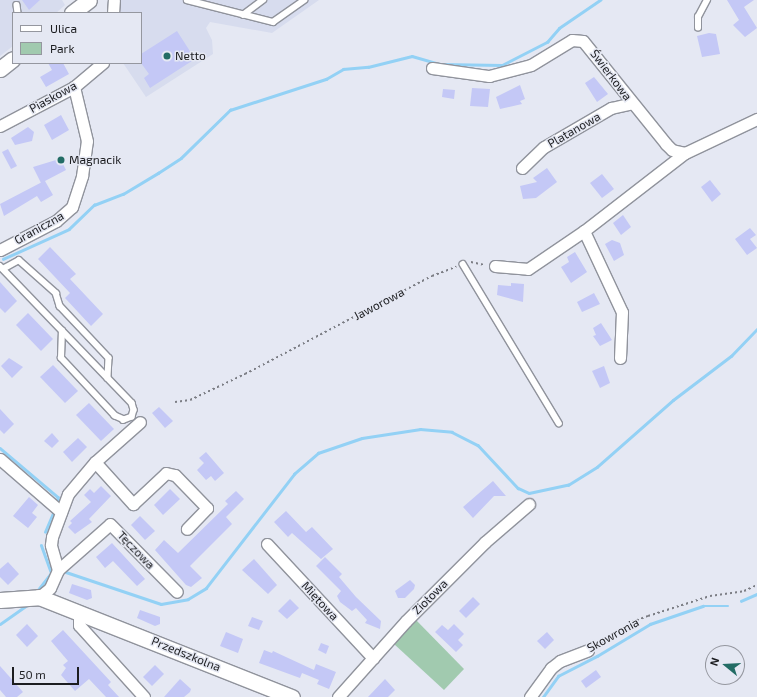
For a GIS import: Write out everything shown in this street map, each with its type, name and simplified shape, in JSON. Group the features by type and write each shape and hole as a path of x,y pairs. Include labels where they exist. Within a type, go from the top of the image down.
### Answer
{"street":[{"path":"73,12 89,0"},
{"path":"113,12 114,0"},
{"name":"Świerkowa","path":"432,68 469,75 508,72 531,65 577,39 592,48 632,103 672,150 685,153"},
{"path":"0,69 12,59"},
{"name":"Piaskowa","path":"0,126 74,87 102,64"},
{"name":"Graniczna","path":"0,250 56,221 72,207 82,176 87,141 74,87"},
{"name":"Platanowa","path":"522,168 544,147 611,108 632,103"},
{"path":"495,266 528,269 584,231 685,153 757,119"},
{"path":"584,231 622,312 620,358"},
{"path":"2,596 39,597 50,588 58,570 51,545 68,494 94,462 140,422"},
{"path":"0,459 61,512"},
{"path":"94,462 133,504 166,473 175,475 207,508 187,529"},
{"name":"Ziołowa","path":"338,697 373,658 485,542 529,504"},
{"name":"Tęczowa","path":"58,570 110,524 177,592"},
{"name":"Miętowa","path":"267,544 373,658"},
{"name":"Przedszkolna","path":"39,597 292,697"},
{"path":"80,612 79,625 144,697"},
{"name":"Skowronia","path":"530,697 551,668 560,661 588,650"}],"lane":[{"path":"187,0 273,22 304,0"},
{"path":"243,15 263,0"},
{"path":"698,28 698,17 707,0"},
{"path":"17,4 18,12"},
{"path":"62,331 61,358 116,416 124,420 132,417 134,410 132,403 2,268 19,260 56,293 60,306 109,358 108,378"},
{"path":"463,264 560,423"}],"path":[{"name":"Jaworowa","path":"175,402 203,394 432,276 463,264 495,266"},
{"name":"Skowronia","path":"588,650 648,616 710,596 744,591 757,585"}],"shaded area":[{"path":"0,0 62,0 65,5 57,12 12,12 12,47 0,56"},
{"path":"117,0 319,0 272,33 210,22 206,28 212,40 213,54 146,97 124,64 142,64 142,12 117,12"}],"green space":[{"path":"416,620 464,669 444,690 394,644"}],"building":[{"path":"22,0 40,0 29,10"},
{"path":"727,0 754,0 744,7 757,28 745,37 733,25 739,20"},
{"name":"Netto","path":"177,31 195,59 150,88 144,78 149,74 142,64 142,53"},
{"path":"709,33 716,34 720,54 702,57 697,36"},
{"path":"49,64 64,64 69,74 46,87 40,77 52,70"},
{"path":"594,77 608,94 597,102 585,83"},
{"path":"520,85 525,99 520,101 522,104 500,109 496,97"},
{"path":"472,88 490,89 488,107 470,106"},
{"path":"443,89 455,90 454,99 442,97"},
{"path":"61,115 69,130 52,140 44,125"},
{"path":"28,127 34,132 32,141 15,145 11,138"},
{"path":"8,149 17,166 11,169 2,152"},
{"path":"56,160 61,160 66,170 45,181 53,195 41,202 37,196 4,216 0,204 41,183 33,167"},
{"path":"547,168 557,182 536,198 523,199 520,186 537,182 533,178"},
{"path":"602,174 614,189 602,198 590,183"},
{"path":"710,180 721,194 712,202 701,187"},
{"path":"623,215 631,227 621,235 613,223"},
{"path":"750,228 756,235 750,239 757,248 747,255 735,239"},
{"path":"612,240 620,243 624,255 614,261 605,244"},
{"path":"50,247 76,274 70,279 103,314 91,326 65,298 70,293 38,259"},
{"path":"575,252 587,272 571,283 561,267 569,262 567,257"},
{"path":"0,282 17,301 5,313 0,308"},
{"path":"511,283 524,284 523,302 497,295 498,285 511,286"},
{"path":"594,293 600,304 582,312 577,302"},
{"path":"28,313 53,339 41,351 16,325"},
{"path":"601,323 612,340 600,346 593,336 596,335 593,328"},
{"path":"9,358 23,367 12,378 1,366"},
{"path":"53,365 78,391 65,403 40,377"},
{"path":"604,366 610,383 600,388 592,371"},
{"path":"89,403 114,429 101,441 76,415"},
{"path":"159,407 173,421 165,428 152,413"},
{"path":"0,409 14,424 4,434 0,430"},
{"path":"52,433 59,441 52,448 44,441"},
{"path":"78,438 87,447 72,462 63,452"},
{"path":"206,452 224,473 215,481 211,476 206,480 197,470 204,463 199,458"},
{"path":"493,481 506,496 494,496 473,518 463,507"},
{"path":"101,486 111,496 89,519 92,522 75,534 68,527 72,523 70,521 91,502 84,495 90,489 94,493"},
{"path":"170,489 180,499 163,515 154,505"},
{"path":"236,491 244,499 226,517 232,524 190,566 202,578 191,587 186,585 155,550 164,540 178,553 228,504 225,501"},
{"path":"29,497 38,505 32,513 37,517 28,528 13,516"},
{"path":"286,511 306,532 312,527 333,549 321,559 292,533 288,537 274,522"},
{"path":"140,516 155,531 145,540 131,525"},
{"path":"112,543 145,579 137,586 113,561 105,568 96,557"},
{"path":"325,557 342,574 339,577 356,597 381,621 380,629 365,623 367,620 356,608 352,611 340,602 337,596 341,591 316,566"},
{"path":"254,559 277,585 268,594 242,570"},
{"path":"8,562 19,574 8,585 0,577 0,569"},
{"path":"410,580 415,585 414,589 405,598 398,598 395,591"},
{"path":"72,584 91,590 92,598 87,600 69,593"},
{"path":"473,597 480,604 466,618 459,611"},
{"path":"290,599 299,608 287,619 278,611"},
{"path":"140,610 160,617 160,624 155,626 137,618"},
{"path":"252,617 263,621 259,630 248,626"},
{"path":"27,624 38,636 27,647 16,635"},
{"path":"454,624 464,634 458,640 463,645 456,652 435,632 442,625 448,630"},
{"path":"63,630 111,682 108,685 119,697 106,697 89,679 75,691 61,675 66,668 63,665 68,661 51,641"},
{"path":"226,632 243,639 238,653 220,646"},
{"path":"547,632 554,640 545,649 537,641"},
{"path":"321,643 329,646 326,654 318,650"},
{"path":"264,650 272,653 273,651 314,670 316,664 336,672 329,689 317,684 319,680 302,673 300,678 259,663"},
{"path":"155,665 164,674 152,686 143,677"},
{"path":"0,666 23,692 17,697 6,697 0,690"},
{"path":"596,670 601,677 586,688 581,681"},
{"path":"180,679 191,689 190,692 184,697 164,697"},
{"path":"385,679 395,690 388,697 368,697"}],"waterway":[{"path":"3,259 69,229 94,205 123,194 181,158 230,110 326,79 343,69 368,67 412,56 440,64 502,65 547,42 559,28 600,0"},
{"path":"66,572 161,604 188,599 206,588 294,474 318,453 362,438 420,429 452,432 478,445 518,488 529,493 568,485 597,467 673,400 731,356 757,329"},
{"path":"0,448 58,497 58,502"},
{"path":"45,532 54,511"},
{"path":"37,591 51,573 41,546"},
{"path":"741,601 757,594"},
{"path":"0,624 27,605"},
{"path":"543,697 558,676 597,656 650,624 703,606 728,606"}],"place":[{"name":"Netto","path":"167,56"},
{"name":"Magnacik","path":"61,160"}]}
